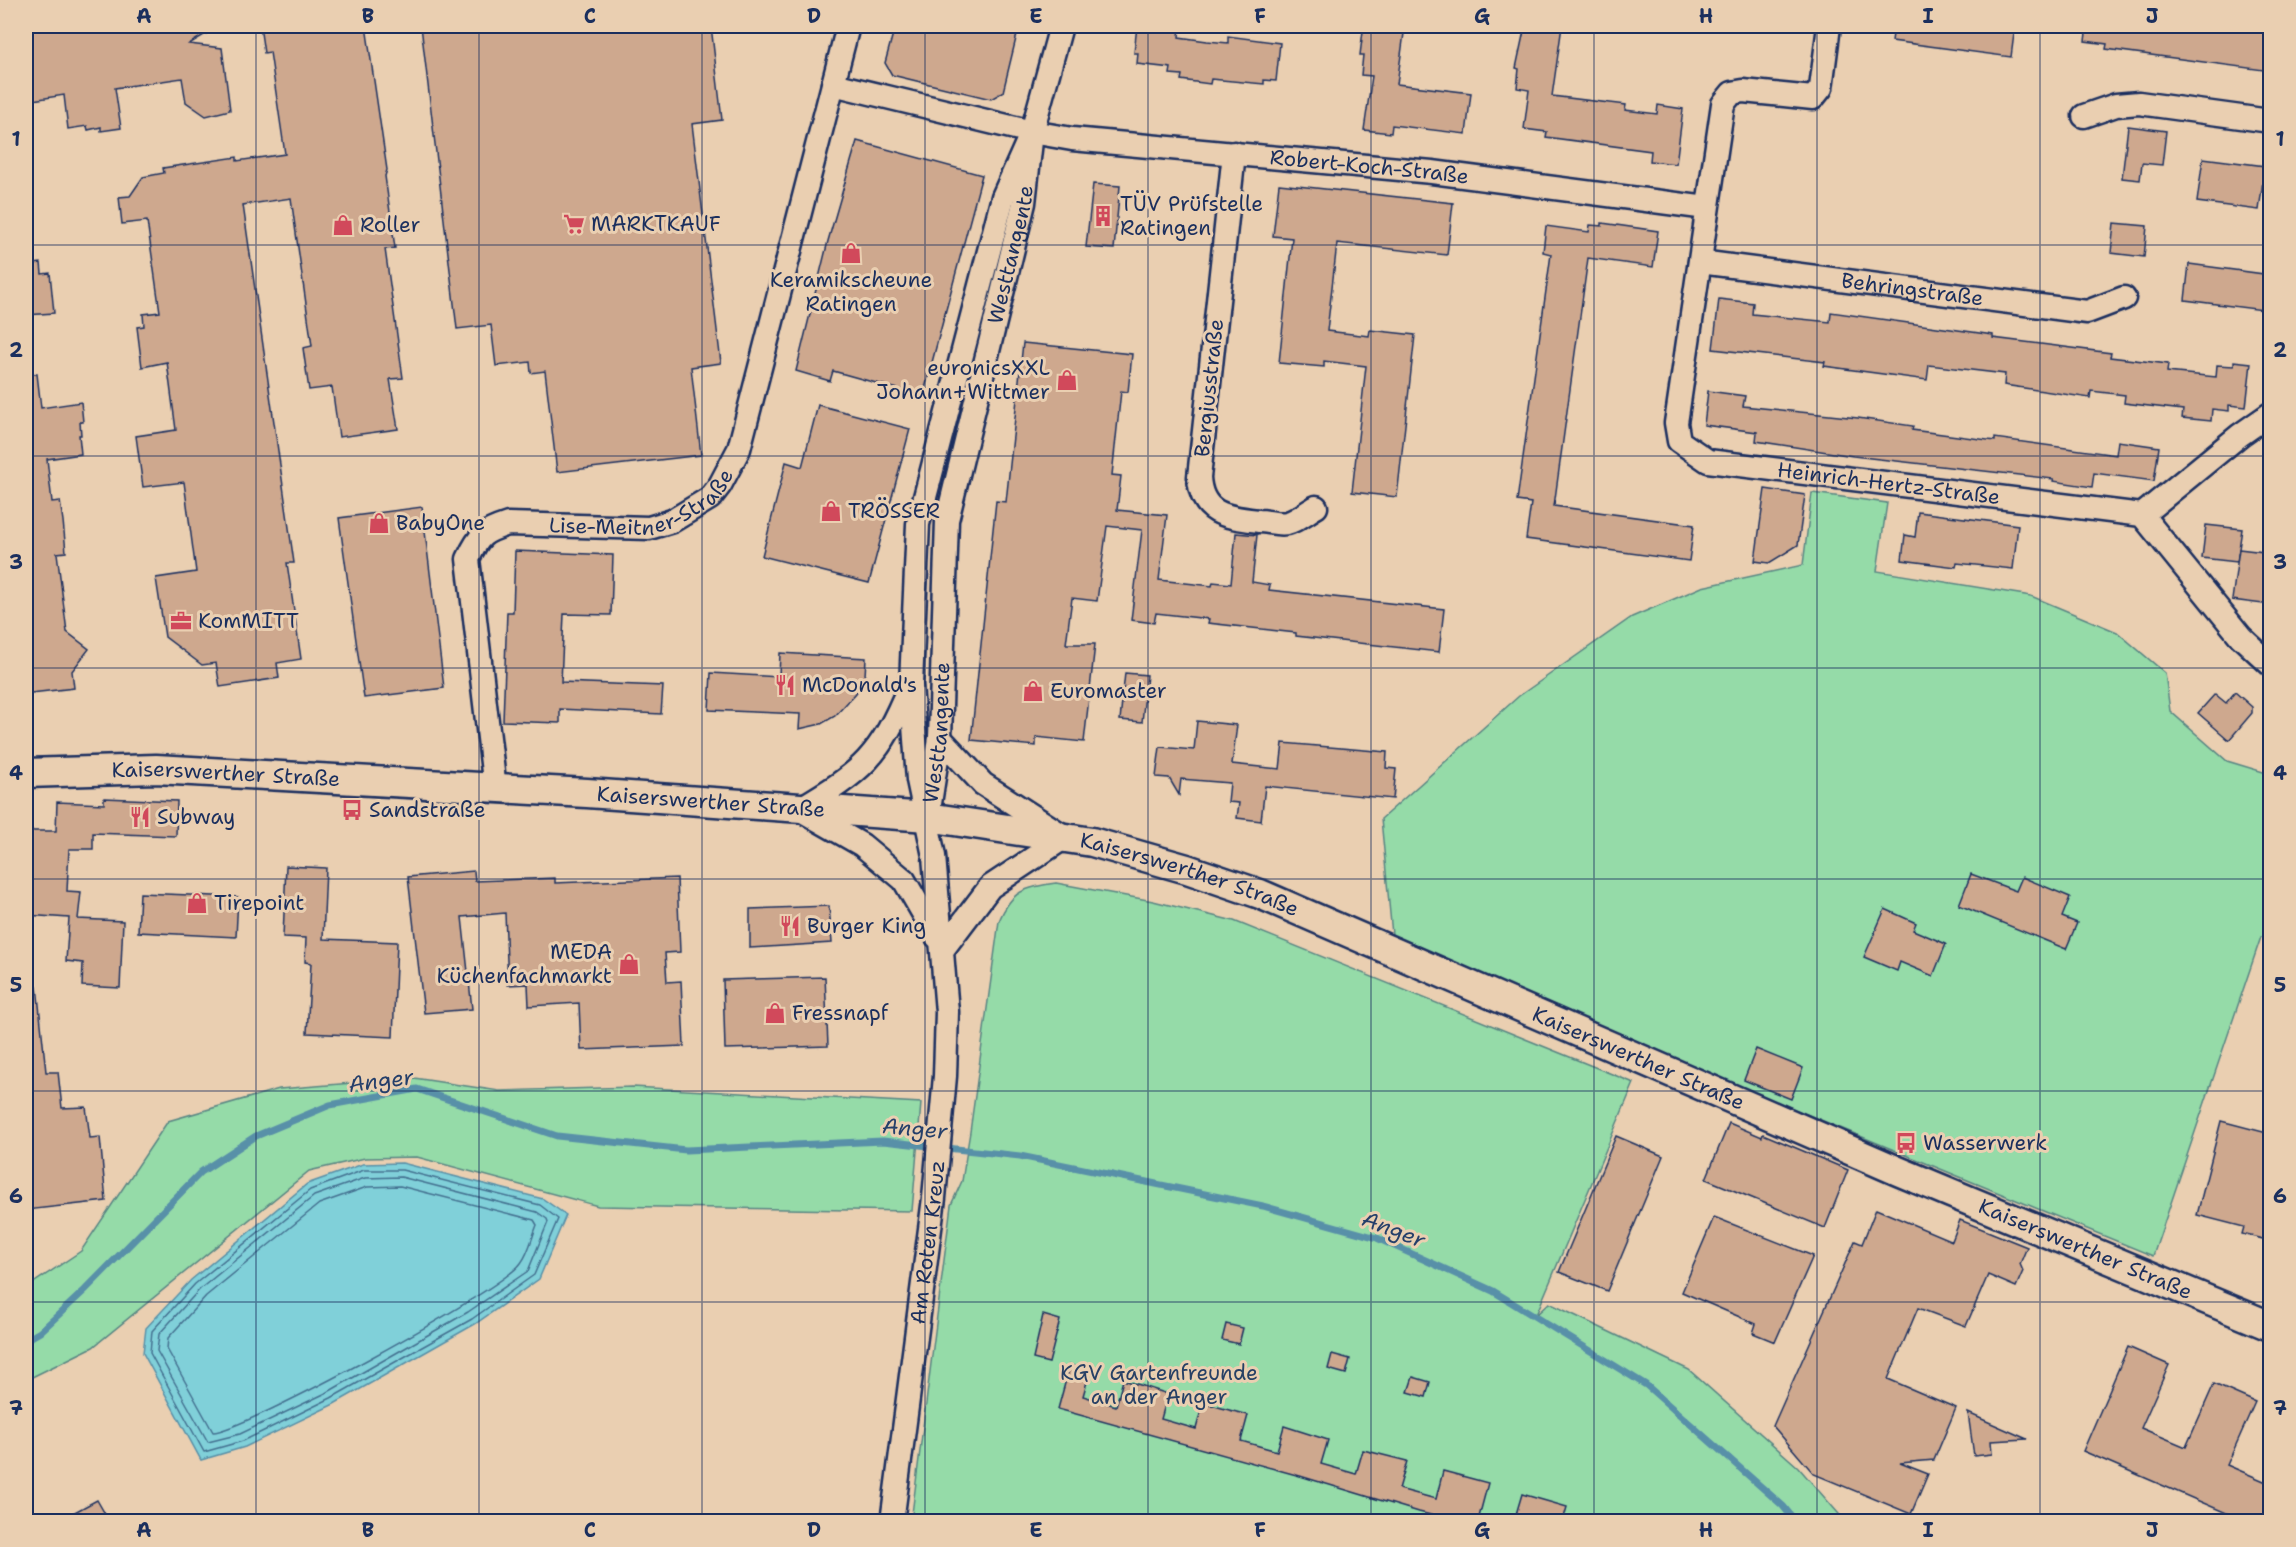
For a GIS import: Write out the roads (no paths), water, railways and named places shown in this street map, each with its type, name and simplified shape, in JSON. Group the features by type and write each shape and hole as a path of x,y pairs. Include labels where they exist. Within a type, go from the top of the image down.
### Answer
{"main road":[{"name":"Kaiserswerther Straße","path":"26,773 156,769 799,808 928,817 1092,842 1187,869 1260,894 1898,1171 2271,1326"}],"street":[{"name":"Lise-Meitner-Straße","path":"495,789 468,559 476,541 486,531 508,524 649,528 672,521 695,509 720,485 739,449 848,26"},
{"name":"Westtangente","path":"928,817 940,738 946,520 1024,203 1032,132 1060,26"},
{"name":"Heinrich-Hertz-Straße","path":"1829,26 1821,88 1813,98 1743,91 1732,93 1723,104 1676,423 1679,441 1693,453 1708,461 2142,515"},
{"path":"833,84 1032,132"},
{"path":"2084,116 2116,105 2139,103 2271,121"},
{"name":"Westtangente","path":"928,817 918,780 911,684 918,524 1003,197 1032,132"},
{"name":"Robert-Koch-Straße","path":"1032,132 1072,139 1432,172 1707,208"},
{"name":"Bergiusstraße","path":"1234,153 1199,477 1200,493 1206,504 1233,518 1287,524 1316,507"},
{"name":"Behringstraße","path":"1700,262 2087,312 2124,298"},
{"path":"2271,414 2240,435 2142,515 2241,637 2271,664"},
{"path":"911,684 883,743 868,761 838,785 799,808 862,844 904,880 916,896 943,949 990,887 1065,837 983,784 940,738"},
{"name":"Am Roten Kreuz","path":"892,1521 936,1180 947,1012 943,949 928,817"}],"water":[{"path":"402,1163 543,1199 566,1215 539,1279 475,1324 334,1404 245,1447 201,1460 143,1353 146,1328 191,1280 307,1184 363,1164"}],"waterway":[{"name":"Anger","path":"26,1340 40,1332 85,1290 201,1172 256,1136 330,1105 417,1089 557,1136 686,1150 883,1141 1020,1156 1263,1206 1377,1238 1493,1291 1646,1385 1783,1506 1796,1522"}],"place":[{"name":"TÜV Prüfstelle Ratingen","path":"1103,216"},
{"name":"MARKTKAUF","path":"574,224"},
{"name":"Roller","path":"343,225"},
{"name":"Keramikscheune Ratingen","path":"851,253"},
{"name":"euronicsXXL Johann+Wittmer","path":"1067,380"},
{"name":"TRÖSSER","path":"831,511"},
{"name":"BabyOne","path":"379,523"},
{"name":"KomMITT","path":"181,621"},
{"name":"McDonald's","path":"785,685"},
{"name":"Euromaster","path":"1033,691"},
{"name":"Sandstraße","path":"352,810"},
{"name":"Subway","path":"140,817"},
{"name":"Tirepoint","path":"197,903"},
{"name":"Burger King","path":"790,926"},
{"name":"MEDA Küchenfachmarkt","path":"629,964"},
{"name":"Fressnapf","path":"775,1013"},
{"name":"Wasserwerk","path":"1906,1143"}],"park label":[{"name":"KGV Gartenfreunde an der Anger","path":"1159,1385"}]}
